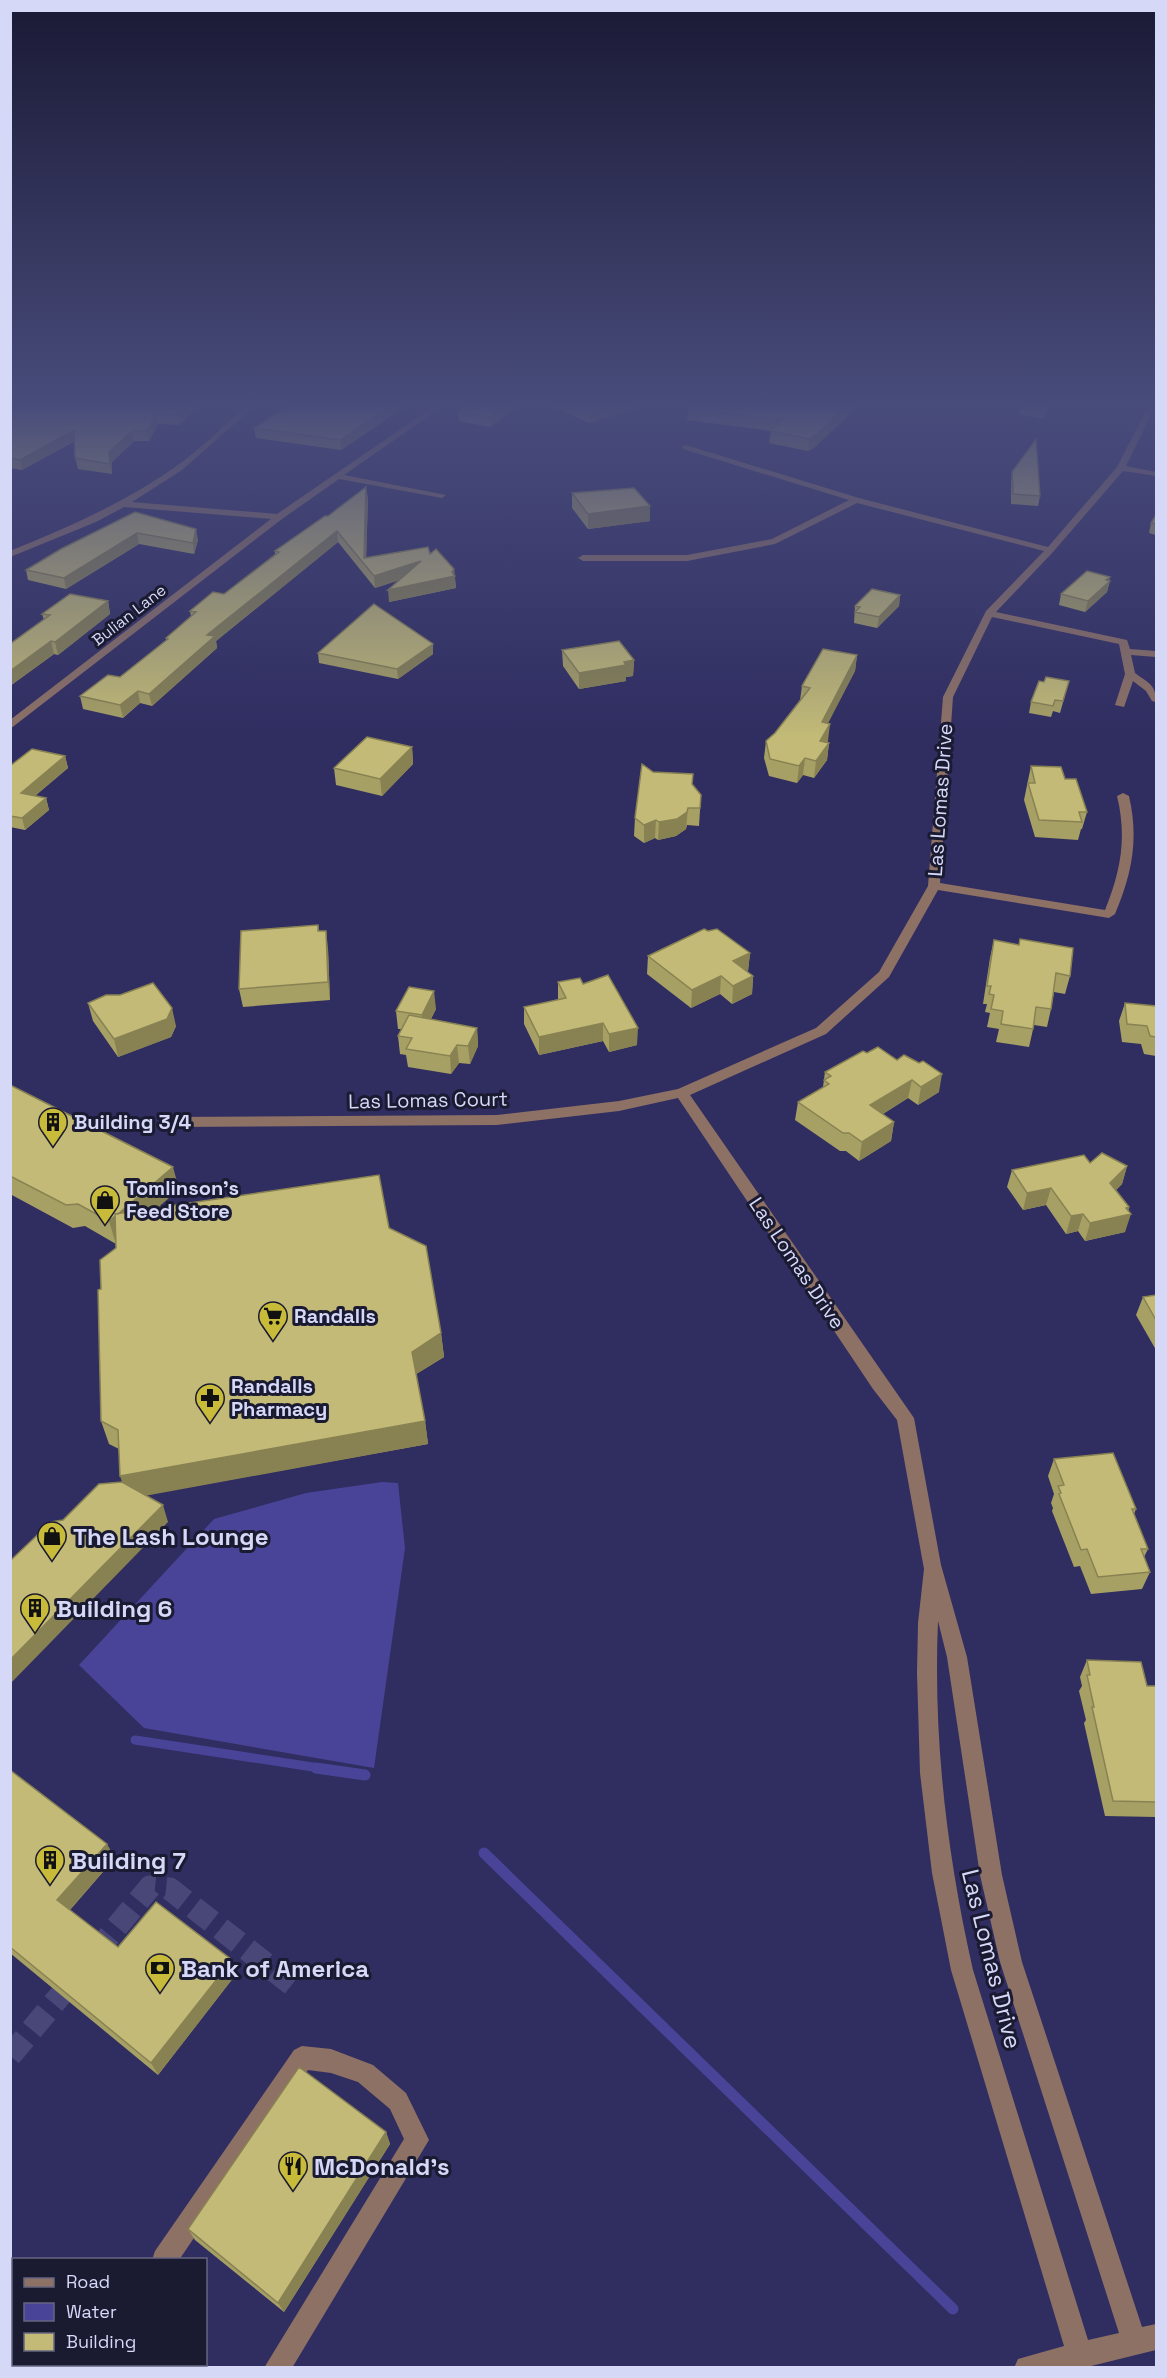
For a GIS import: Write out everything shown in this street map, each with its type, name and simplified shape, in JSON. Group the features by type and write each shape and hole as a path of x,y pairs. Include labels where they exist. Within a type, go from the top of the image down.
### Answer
{"street":[{"path":"10,554 102,515"},
{"path":"255,515 279,517"},
{"name":"Bulian Lane","path":"10,726 282,515"},
{"path":"583,558 687,558 774,541 826,515"},
{"path":"914,515 1050,550"},
{"name":"Las Lomas Drive","path":"1080,515 989,613 948,697 934,886 884,974 821,1031 682,1093 879,1384 905,1418 932,1565 957,1657 991,1875 1011,1962 1145,2339"},
{"path":"989,613 1156,654"},
{"path":"1120,705 1130,674 1125,647"},
{"path":"1130,674 1150,689 1156,699"},
{"path":"934,886 1109,914 1122,885 1130,850 1128,814 1123,796"},
{"name":"Las Lomas Court","path":"172,1122 497,1120 619,1106 682,1093"},
{"name":"Las Lomas Drive","path":"932,1565 926,1655 933,1792 941,1874 962,1970 1080,2355"},
{"path":"165,2258 302,2058 331,2061 365,2073 398,2101 417,2140 277,2367"},
{"path":"1027,2367 1145,2339"}],"water":[{"path":"382,1482 398,1483 405,1548 374,1768 144,1728 79,1665 214,1519 306,1493"}],"building":[{"path":"129,515 146,515 196,529 193,543 137,533 64,578 26,570 61,549"},
{"path":"365,515 364,558 428,547 430,554 436,549 454,569 452,572 455,576 388,590 421,561 374,576 337,531 207,635 215,636 149,694 138,691 120,705 80,696 108,675 120,677 168,639 166,638 196,612 190,611 213,592 224,594 279,552 275,551 328,516"},
{"path":"1087,571 1110,577 1106,580 1110,581 1088,601 1061,594"},
{"path":"872,589 900,595 879,617 855,612 860,607 855,606"},
{"path":"70,594 108,601 55,642 51,641 10,671 10,644 50,615 42,614"},
{"path":"374,604 433,644 397,669 318,653"},
{"path":"619,641 634,660 624,662 626,665 579,673 562,650"},
{"path":"823,649 857,655 822,722 830,724 820,741 829,743 816,761 805,758 799,766 770,759 766,741 775,733 810,688 802,686"},
{"path":"1046,677 1069,681 1063,701 1055,700 1053,706 1031,702 1039,681 1044,682"},
{"path":"367,737 412,747 380,779 334,768"},
{"path":"32,749 65,756 21,793 46,798 22,818 10,816 10,766"},
{"path":"642,764 653,772 693,774 692,784 701,795 700,808 688,808 687,812 677,819 659,822 656,820 644,825 635,818"},
{"path":"1031,766 1061,767 1065,779 1076,779 1087,812 1079,812 1082,822 1039,820 1028,783 1035,783"},
{"path":"318,925 318,931 326,931 328,982 239,989 241,931"},
{"path":"704,929 708,931 717,929 750,953 733,961 753,976 733,986 721,976 692,990 648,956"},
{"path":"1020,939 1073,948 1070,976 1056,973 1051,1009 1036,1007 1033,1029 1001,1024 1003,1011 991,1009 994,995 989,994 991,986 987,986 994,940 1019,945"},
{"path":"608,975 638,1028 609,1034 603,1023 539,1037 524,1007 566,998 558,982 580,978 583,984"},
{"path":"153,983 172,1008 167,1019 114,1039 88,1003 106,995 120,995"},
{"path":"409,987 434,991 422,1015 396,1011"},
{"path":"1125,1003 1156,1006 1156,1037 1150,1036 1147,1026 1127,1024"},
{"path":"409,1015 477,1028 468,1046 457,1045 450,1056 406,1049 412,1038 398,1036"},
{"path":"878,1047 897,1060 904,1055 919,1063 923,1061 942,1074 921,1087 912,1080 870,1105 894,1122 862,1142 849,1133 843,1133 798,1102 829,1084 824,1080 831,1076 825,1072 863,1051 867,1053"},
{"name":"Building 3/4","path":"10,1085 173,1167 109,1221 78,1204 66,1205 10,1176"},
{"path":"1102,1153 1127,1166 1110,1183 1129,1207 1126,1208 1131,1214 1090,1223 1083,1214 1071,1216 1051,1188 1027,1193 1012,1170 1084,1155 1090,1163"},
{"name":"Randalls","path":"379,1175 389,1228 426,1246 441,1333 412,1352 425,1421 120,1476 118,1430 101,1421 98,1290 101,1289 100,1260 116,1248 115,1214"},
{"path":"1156,1295 1156,1320 1143,1297"},
{"path":"1113,1453 1136,1509 1132,1509 1148,1549 1141,1549 1150,1572 1098,1577 1087,1549 1081,1550 1059,1494 1061,1493 1058,1486 1064,1485 1054,1459"},
{"name":"Building 6","path":"122,1482 163,1505 10,1660 10,1561 51,1522 63,1520 99,1484"},
{"path":"1087,1660 1141,1662 1147,1686 1156,1686 1156,1802 1113,1801 1092,1707 1094,1707 1087,1675 1090,1675"},
{"path":"10,1770 107,1844 57,1900 118,1947 156,1902 232,1960 151,2063 10,1947"},
{"name":"McDonald's","path":"299,2067 386,2132 278,2303 188,2229"}],"waterway":[{"path":"135,1740 326,1769"},
{"path":"316,1768 365,1775"},
{"path":"484,1853 953,2309"}],"tunnel":[{"path":"95,1953 150,1887 170,1889 299,1990"},
{"path":"10,2056 74,1979"}],"place":[{"name":"Building 3/4","path":"53,1148"},
{"name":"Tomlinson's Feed Store","path":"105,1226"},
{"name":"Randalls","path":"273,1342"},
{"name":"Randalls Pharmacy","path":"210,1424"},
{"name":"The Lash Lounge","path":"52,1562"},
{"name":"Building 6","path":"35,1634"},
{"name":"Building 7","path":"50,1886"},
{"name":"Bank of America","path":"160,1994"},
{"name":"McDonald's","path":"293,2192"}]}
